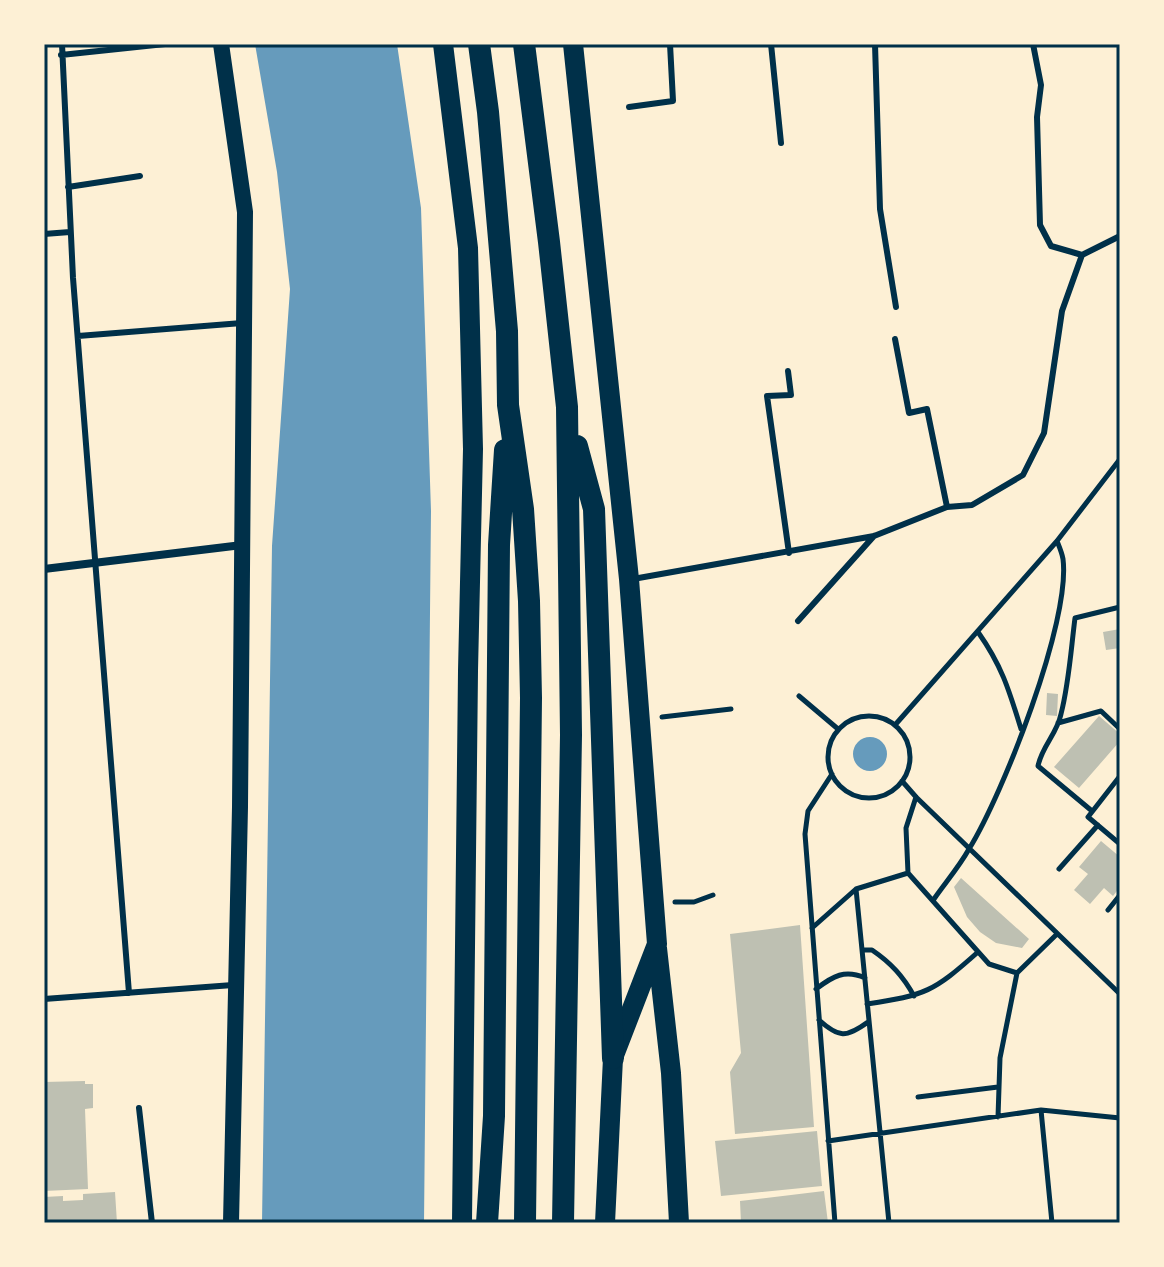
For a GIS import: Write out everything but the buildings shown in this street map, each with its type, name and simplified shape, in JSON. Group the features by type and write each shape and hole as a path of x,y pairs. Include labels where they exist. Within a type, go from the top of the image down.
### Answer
{"highway":[{"path":"479,44 506,315 508,405 499,545 494,1116 487,1223"},
{"path":"524,44 567,407 571,735 563,1223"},
{"path":"508,405 523,509 529,601 531,698 525,1223"},
{"path":"567,407 594,509 613,1058"}],"main road":[{"path":"221,44 245,212 246,323 231,1223"},
{"path":"443,44 468,248 473,449 462,1223"},
{"path":"573,44 629,579 657,944 671,1073 679,1223"},
{"path":"605,1223 613,1058 657,944"}],"street":[{"path":"44,569 243,545"}],"lane":[{"path":"62,44 70,232 129,993"},
{"path":"61,55 165,44"},
{"path":"629,107 673,101 670,44"},
{"path":"771,44 781,143"},
{"path":"875,44 880,209 896,307"},
{"path":"1033,44 1041,85 1037,117 1040,225 1051,246 1082,255 1120,236"},
{"path":"68,187 140,176"},
{"path":"44,234 70,232"},
{"path":"629,579 874,536 947,507 972,505 1023,475 1044,433 1062,311 1082,255"},
{"path":"78,336 246,323"},
{"path":"895,339 909,413 927,409 947,507"},
{"path":"788,371 791,395 767,396 789,553"},
{"path":"798,621 874,536"},
{"path":"44,999 236,985"},
{"path":"139,1108 152,1223"}],"path":[{"path":"895,725 1057,541 1120,459"},
{"path":"934,899 969,849 996,798 1043,670 1061,600 1063,559 1057,541"},
{"path":"1092,811 1038,766 1041,753 1058,723 1075,618 1120,607"},
{"path":"978,632 997,658 1022,731"},
{"path":"799,696 838,730"},
{"path":"641,720 731,709"},
{"path":"1058,723 1101,711 1120,729"},
{"path":"872,716 895,725 908,746 908,770 902,781 883,795 859,797 848,792 832,774 828,751 838,730 848,721 872,716"},
{"path":"832,774 808,811 805,834 835,1223"},
{"path":"1120,776 1088,817 1120,844"},
{"path":"902,781 1120,994"},
{"path":"916,797 906,828 908,873 989,964 1017,973"},
{"path":"1059,869 1098,825"},
{"path":"812,928 856,889 908,873"},
{"path":"856,889 889,1223"},
{"path":"655,903 694,902 713,895"},
{"path":"1108,910 1120,895"},
{"path":"998,1117 1000,1058 1017,973 1057,934"},
{"path":"863,950 872,950 889,961 914,996"},
{"path":"867,1004 928,992 978,952"},
{"path":"816,989 838,974 853,973 865,978"},
{"path":"1111,986 1120,983"},
{"path":"819,1020 836,1034 846,1034 869,1021"},
{"path":"918,1097 998,1087"},
{"path":"828,1141 1041,1110 1120,1118"},
{"path":"1041,1110 1052,1223"}],"water":[{"path":"255,44 397,44 421,208 431,511 424,1223 262,1223 272,546 290,289 277,172"},
{"path":"870,737 882,742 887,754 882,766 870,771 858,766 853,754 858,742"}]}
